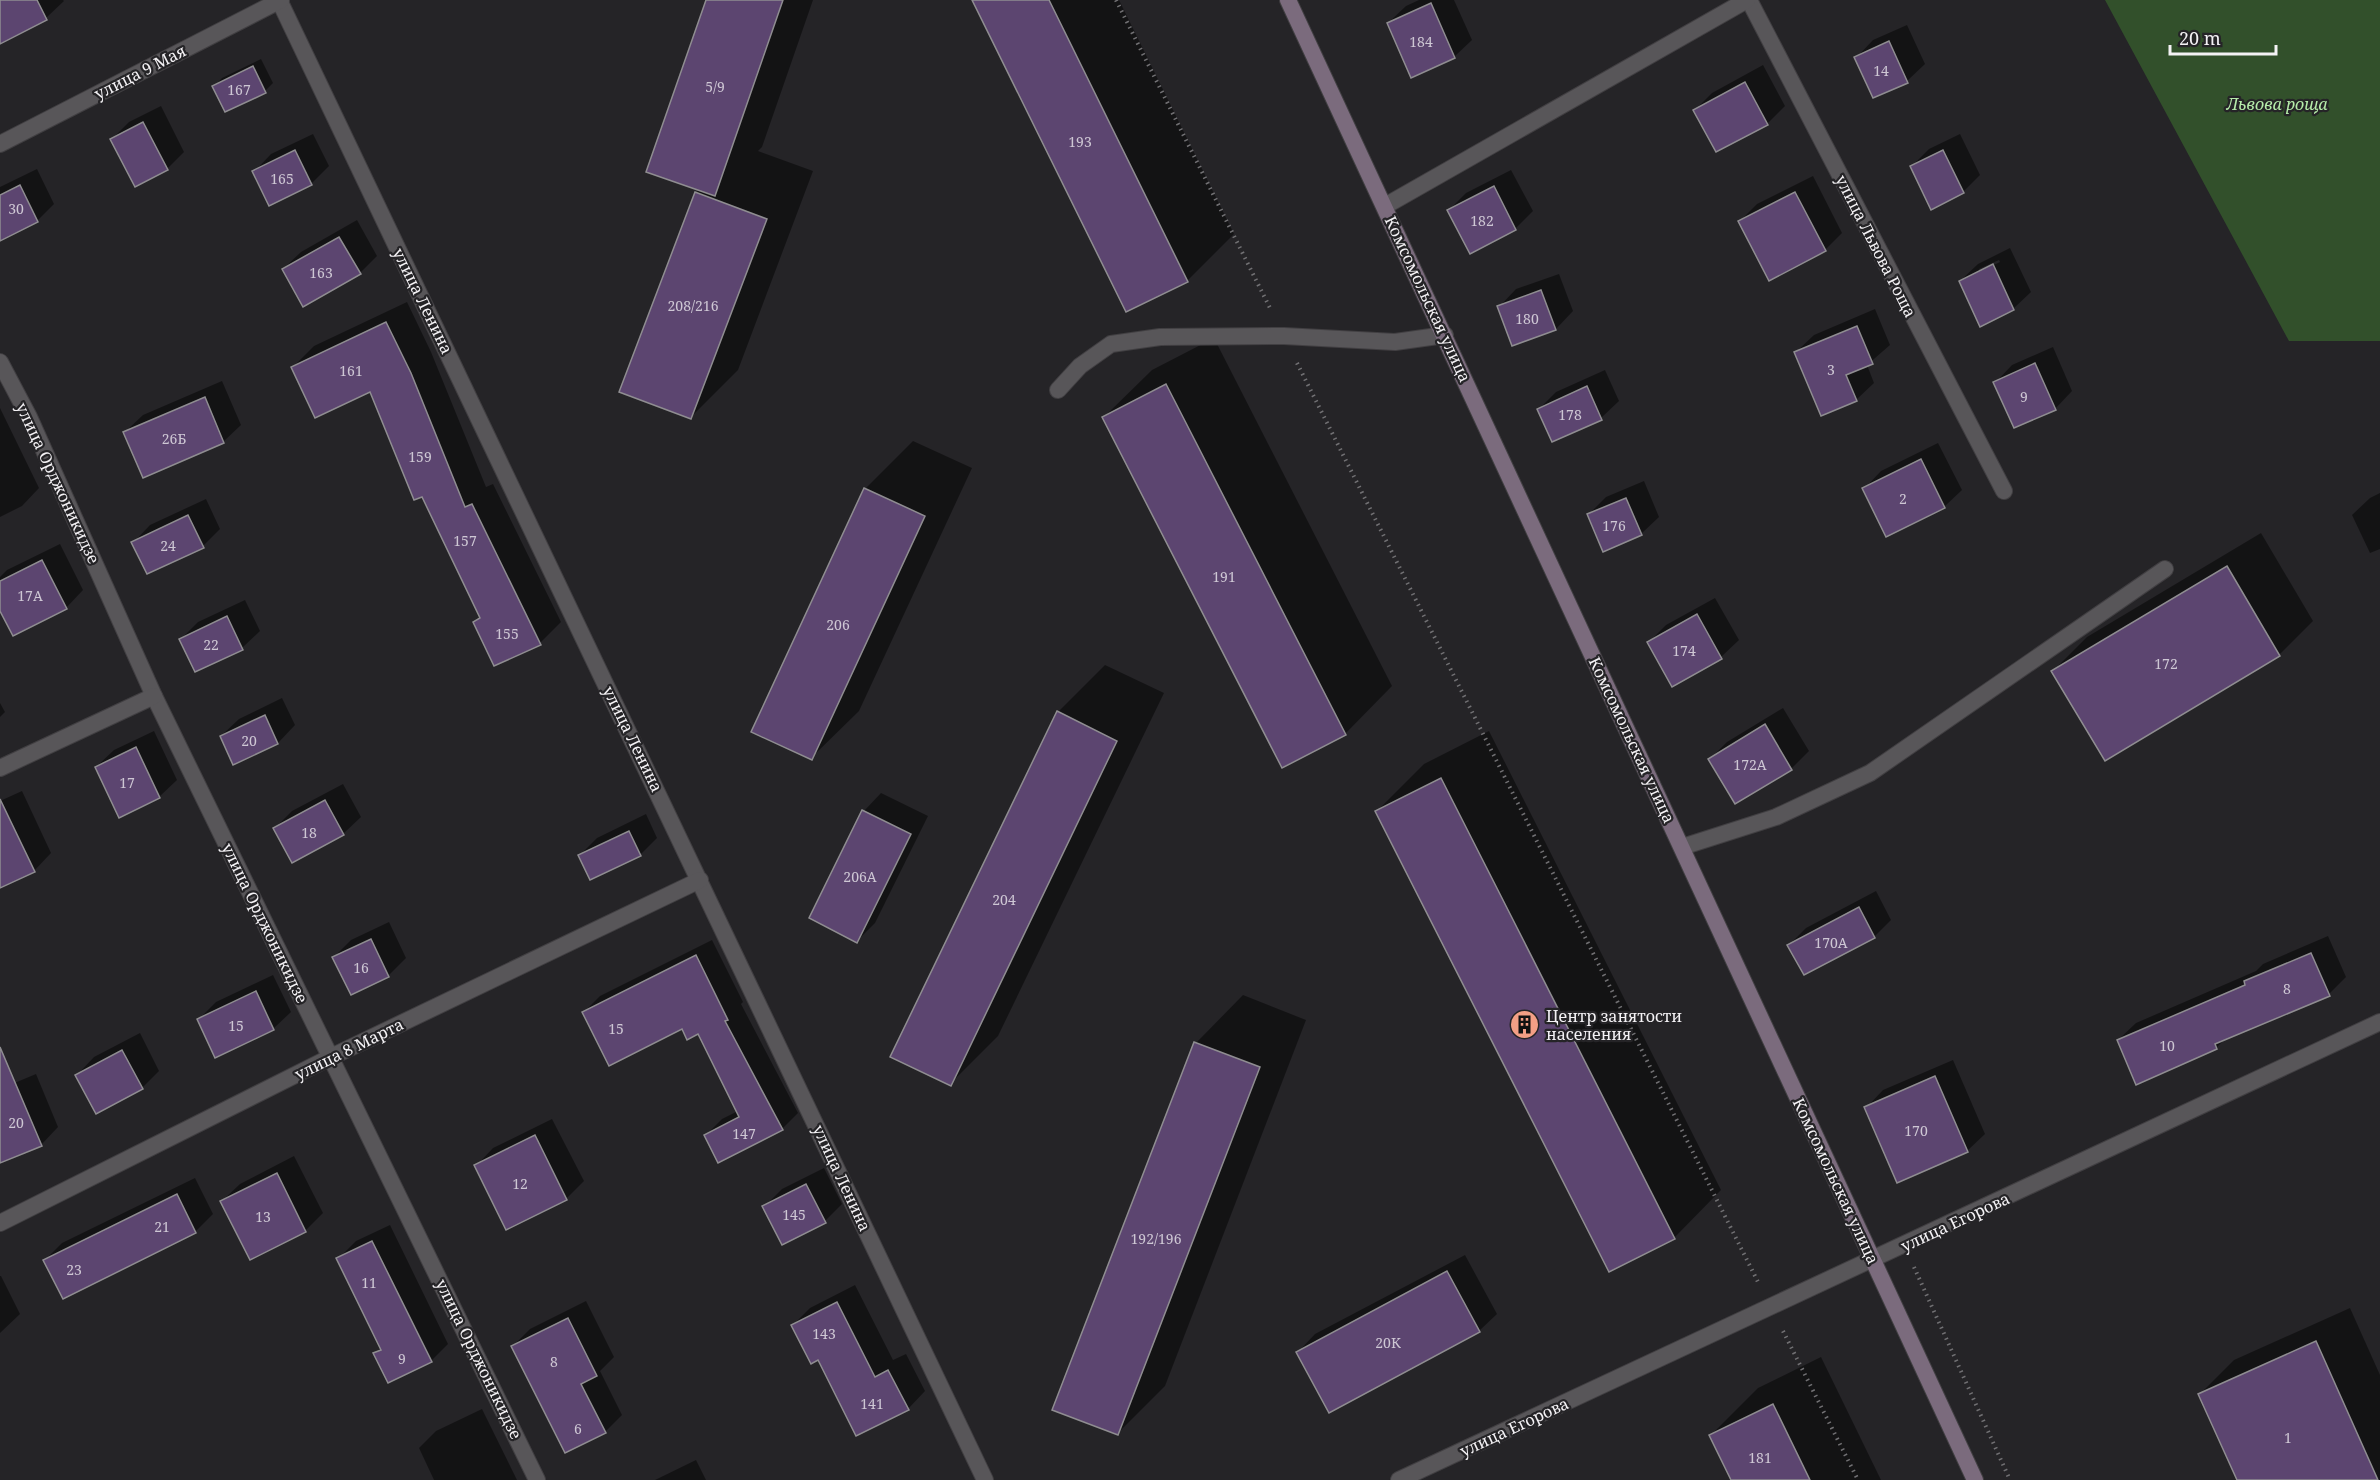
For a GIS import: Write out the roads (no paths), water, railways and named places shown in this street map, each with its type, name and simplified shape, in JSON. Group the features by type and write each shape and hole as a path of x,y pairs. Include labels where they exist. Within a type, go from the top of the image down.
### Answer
{"main road":[{"name":"Комсомольская улица","path":"1288,0 1975,1480"}],"street":[{"name":"улица 9 Мая","path":"0,144 279,0"},
{"name":"улица Ленина","path":"279,0 985,1480"},
{"path":"1385,206 1748,0"},
{"name":"улица Львова Роща","path":"1748,0 2004,491"},
{"path":"1058,390 1080,366 1111,344 1160,337 1284,336 1395,342 1445,335"},
{"name":"улица Орджоникидзе","path":"0,362 29,417 154,696 537,1480"},
{"path":"1682,847 1776,817 1870,772 2165,569"},
{"path":"0,768 154,696"},
{"name":"улица 8 Марта","path":"0,1223 331,1057 700,880"},
{"name":"улица Егорова","path":"1399,1480 1873,1261 2380,1022"}],"place":[{"name":"Центр занятости населения","path":"1525,1025"}],"park label":[{"name":"Львова роща","path":"2277,104"}]}
